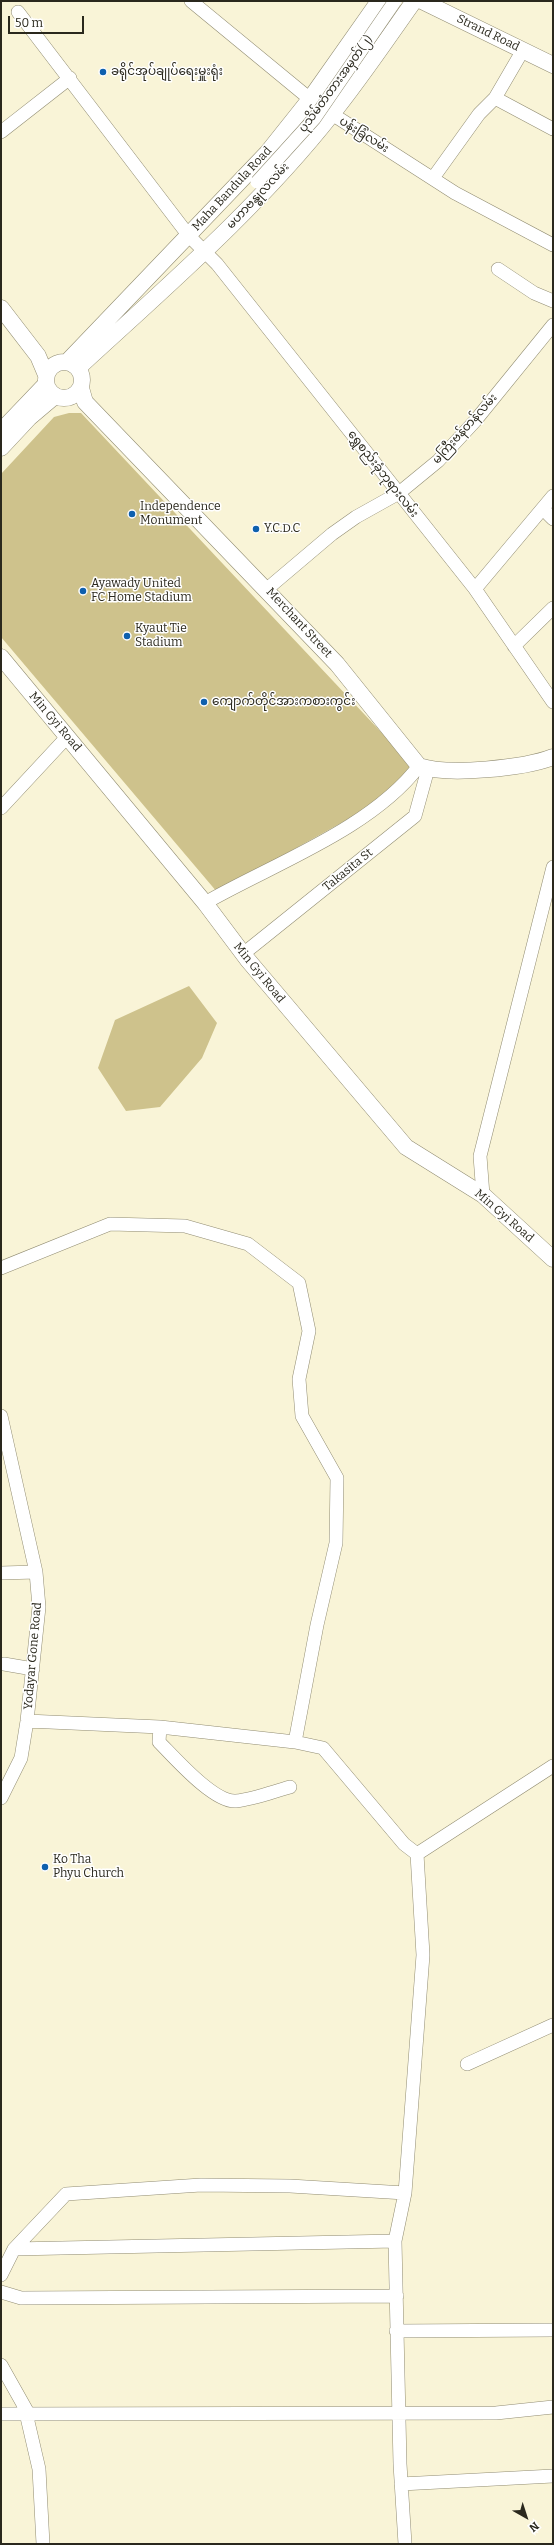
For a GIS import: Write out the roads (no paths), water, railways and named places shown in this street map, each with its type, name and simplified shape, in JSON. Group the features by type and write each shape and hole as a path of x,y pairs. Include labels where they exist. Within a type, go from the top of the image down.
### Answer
{"main road":[{"name":"Maha Bandula Road","path":"64,382 189,236 267,153 310,99 379,1"},
{"name":"မဟာဗန္ဓုလလမ်း","path":"64,382 206,251 247,209 332,114 414,1"},
{"name":"Strand Road","path":"422,1 553,65"},
{"name":"Merchant Street","path":"1,308 38,356 267,589 337,664 424,768"},
{"path":"1,431 64,382"},
{"path":"1,448 64,382"},
{"name":"Min Gyi Road","path":"1,657 205,903 243,954 406,1147 484,1195 552,1254"},
{"path":"424,768 450,771 538,763 553,757"}],"street":[{"name":"ပန်းခြံလမ်း","path":"191,1 310,99 332,114 433,178 553,246"},
{"name":"ပုသိမ်တံတားအမှတ်(၂)","path":"257,182 314,119 395,1"},
{"name":"ရွှေစည်းခုံဘုရားလမ်း","path":"18,12 70,78 189,236 206,251 475,589 553,702"},
{"path":"433,178 479,114 495,98 524,50"},
{"path":"1,132 70,78"},
{"path":"495,98 553,129"},
{"path":"231,191 257,182"},
{"path":"247,209 257,182"},
{"path":"498,269 534,293 553,301"},
{"name":"မကြီးဗန်တန်လမ်း","path":"267,589 332,534 356,517 399,493 438,461 470,427 553,325"},
{"path":"475,589 553,496"},
{"path":"543,509 553,519"},
{"path":"514,646 553,608"},
{"path":"1,808 67,737"},
{"path":"205,903 270,870 368,814 424,768"},
{"name":"Takasita St","path":"243,954 415,816 424,768"},
{"path":"484,1195 480,1156 553,867"},
{"path":"1,1268 110,1224 185,1226 248,1244 299,1283 309,1331 299,1379 302,1416 337,1478 336,1543 317,1625 295,1742"},
{"name":"Yodayar Gone Road","path":"1,1416 36,1572 39,1607 27,1721 21,1758 1,1798"},
{"path":"1,1573 36,1572"},
{"path":"4,1664 33,1669"},
{"path":"27,1721 160,1727 295,1742 324,1748 404,1844 417,1854 423,1956 404,2194 395,2241 398,2411 405,2544"},
{"path":"160,1727 159,1742 190,1774 215,1794 234,1801 290,1787"},
{"path":"417,1854 553,1766"},
{"path":"467,2064 553,2025"},
{"path":"1,2274 14,2249 66,2194 201,2185 290,2186 404,2194"},
{"path":"14,2249 395,2241"},
{"path":"1,2292 21,2298 397,2296"},
{"path":"396,2331 553,2330"},
{"path":"1,2365 27,2413 39,2469 43,2544"},
{"path":"1,2414 178,2414 398,2411 496,2413 553,2407"},
{"path":"401,2484 553,2476"}],"place":[{"name":"ခရိုင်အုပ်ချုပ်ရေးမှူးရုံး","path":"103,72"},
{"name":"Independence Monument","path":"132,514"},
{"name":"Y.C.D.C","path":"256,529"},
{"name":"Ayawady United FC Home Stadium","path":"83,591"},
{"name":"Kyaut Tie Stadium","path":"127,636"},
{"name":"ကျောက်တိုင်အားကစားကွင်း","path":"204,702"},
{"name":"Ko Tha Phyu Church","path":"45,1867"}]}
